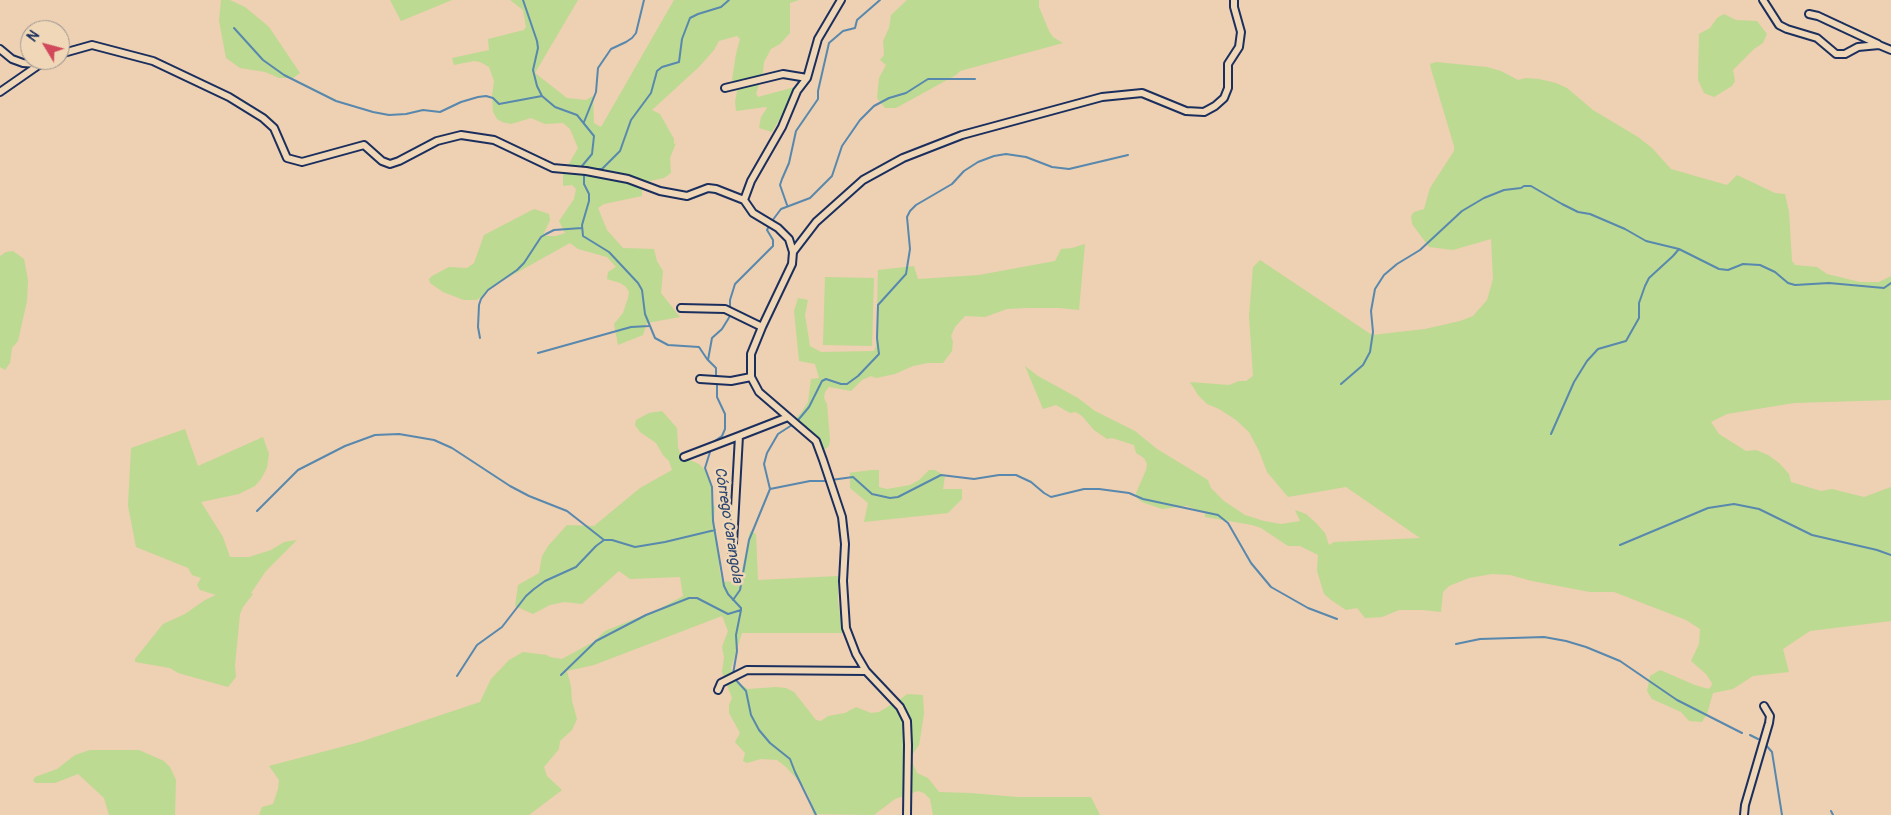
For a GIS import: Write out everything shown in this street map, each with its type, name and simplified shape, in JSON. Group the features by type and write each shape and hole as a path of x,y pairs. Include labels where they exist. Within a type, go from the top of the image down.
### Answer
{"street":[{"path":"744,200 751,181 782,127 797,91 807,78 818,40 841,0"},
{"path":"793,252 816,222 863,180 903,158 962,135 1102,97 1142,93 1186,111 1204,112 1215,106 1224,98 1228,88 1228,64 1239,47 1241,32 1234,0"},
{"path":"1762,0 1778,25 1817,38 1836,54 1845,54 1858,47 1879,45"},
{"path":"1809,14 1818,16 1891,50"},
{"path":"70,51 92,45 153,61 229,97 263,118 274,128 287,158 302,162 364,145 382,161 390,164 437,140 461,135 494,140 553,168 584,171 628,179 660,191 687,196 708,188 716,189 744,200 753,213 778,228 789,239 793,252 792,264 751,354 751,377 759,392 816,441 842,517 845,544 843,581 846,628 856,654 866,671 900,707 907,721 907,815"},
{"path":"0,49 12,59 20,62"},
{"path":"0,92 30,70"},
{"path":"725,88 783,74 807,78"},
{"path":"681,308 725,309 762,327"},
{"path":"700,379 731,381 751,377"},
{"path":"684,457 788,417"},
{"path":"732,561 739,436"},
{"path":"718,690 720,682 748,670 866,671"},
{"path":"1744,815 1745,805 1770,723 1770,716 1764,706"}],"green space":[{"path":"221,0 230,0 245,7 269,27 300,73 293,78 279,78 265,72 240,68 226,58 219,21"},
{"path":"390,0 452,0 401,21"},
{"path":"510,0 578,0 535,73 567,98 586,100 593,96 594,123 601,127 674,0 799,0 790,3 790,33 780,44 771,49 764,62 756,94 758,97 795,87 788,105 772,132 759,128 761,117 766,107 736,111 735,102 738,86 732,80 740,39 737,36 719,41 714,50 699,67 652,110 660,114 674,139 674,144 676,143 670,158 671,173 664,178 645,182 642,185 642,196 604,204 598,208 607,230 623,248 654,249 657,261 663,271 661,293 680,317 647,323 643,335 618,345 614,324 623,313 629,292 620,283 607,279 608,272 616,267 607,257 578,249 570,243 491,287 484,296 476,300 464,300 443,292 430,283 429,279 432,276 449,267 467,268 474,263 484,235 534,209 549,214 550,220 544,233 547,236 565,233 559,221 574,199 576,189 572,185 563,186 563,174 578,148 570,129 563,123 545,124 531,118 511,124 497,119 493,112 492,96 494,81 489,67 474,61 454,65 452,58 489,50 488,39 524,30 526,27 523,10"},
{"path":"907,0 1039,0 1039,7 1049,31 1053,37 1063,43 960,71 896,108 885,108 877,98 879,78 886,65 880,60 884,55 883,41 889,28 891,15"},
{"path":"1724,14 1736,20 1757,21 1767,34 1763,43 1754,49 1733,70 1735,81 1732,86 1714,97 1704,93 1698,80 1699,34 1710,28 1717,18"},
{"path":"1436,62 1487,67 1501,71 1518,80 1526,78 1539,79 1567,88 1593,110 1638,137 1652,148 1671,169 1727,185 1737,175 1775,193 1785,194 1789,212 1792,261 1795,265 1817,267 1827,274 1860,282 1879,282 1891,276 1891,400 1794,403 1727,414 1711,422 1719,434 1746,451 1756,450 1768,455 1779,463 1789,474 1791,482 1821,491 1832,489 1864,497 1891,487 1891,621 1810,631 1783,649 1789,672 1753,676 1733,689 1713,693 1707,714 1702,722 1689,721 1681,712 1652,699 1647,691 1650,676 1660,670 1695,685 1708,689 1711,687 1712,683 1706,674 1691,661 1699,644 1700,629 1686,620 1614,592 1590,592 1510,575 1492,574 1469,578 1449,586 1443,592 1441,612 1399,610 1382,617 1365,618 1357,608 1346,610 1324,594 1317,571 1318,555 1300,546 1288,546 1261,528 1252,525 1205,517 1205,513 1187,506 1162,509 1142,502 1137,498 1136,493 1147,464 1144,458 1136,453 1134,445 1112,438 1107,439 1094,430 1076,412 1070,413 1056,405 1043,409 1025,366 1038,376 1078,398 1095,411 1135,431 1157,449 1208,480 1211,488 1224,501 1245,515 1281,524 1300,521 1295,510 1306,514 1316,523 1325,533 1329,545 1334,542 1420,538 1346,487 1288,497 1267,472 1249,432 1236,420 1207,404 1198,395 1190,382 1229,385 1239,381 1246,381 1253,376 1249,316 1253,267 1260,260 1372,335 1425,329 1460,321 1473,316 1487,300 1493,279 1491,239 1453,250 1429,247 1412,224 1411,216 1414,212 1424,209 1430,188 1454,151 1431,69 1430,64"},
{"path":"1085,244 1079,310 1060,308 1007,309 985,317 965,316 955,327 951,336 953,342 952,351 943,363 913,366 895,374 876,378 871,376 862,380 851,391 829,387 825,392 824,398 827,404 830,440 829,446 824,450 793,421 808,402 811,379 819,378 815,364 799,361 794,311 798,298 808,300 805,315 810,346 821,352 874,351 876,346 878,270 914,266 918,279 979,275 1055,261 1061,249"},
{"path":"13,251 24,259 28,280 27,301 18,341 12,348 10,363 5,370 0,367 0,256 6,252"},
{"path":"825,277 874,278 872,346 823,345"},
{"path":"662,411 677,428 680,453 685,458 699,464 705,470 711,483 712,502 715,507 714,519 720,573 723,582 740,581 750,531 756,534 758,580 838,576 838,602 843,633 742,633 731,668 733,677 740,684 748,689 786,688 794,692 816,720 821,721 828,716 845,713 856,707 871,713 879,712 907,694 923,695 924,714 921,733 919,745 912,755 912,762 917,773 928,778 939,792 1017,797 1091,797 1100,815 933,815 930,799 924,793 918,791 895,799 874,815 813,814 810,799 804,787 777,760 761,759 747,763 743,761 745,753 735,742 740,733 729,713 729,705 732,698 722,672 724,657 722,647 728,631 722,616 594,665 567,671 577,719 572,730 560,741 559,749 544,767 547,776 562,790 529,815 259,815 262,807 273,804 278,789 279,780 269,766 360,742 480,702 491,679 509,660 523,652 562,659 593,642 605,631 659,609 683,596 680,577 630,579 619,571 582,604 564,602 550,605 533,614 515,606 518,585 539,573 542,556 548,546 567,525 594,526 640,488 672,470 669,461 656,443 640,432 635,425 636,420 649,413"},
{"path":"185,429 198,466 263,437 269,454 267,468 255,486 239,494 201,502 223,537 230,557 249,557 271,550 284,542 297,540 266,571 243,607 240,614 235,665 236,677 228,687 178,673 170,668 135,662 135,659 163,624 185,614 216,595 200,590 197,585 201,578 192,575 188,568 136,547 128,506 131,448"},
{"path":"879,470 879,487 887,489 910,485 919,480 929,470 935,470 945,476 943,489 962,489 962,499 948,513 864,522 868,503 850,488 850,473 848,473"},
{"path":"90,750 139,750 164,761 170,767 176,780 175,815 109,815 104,798 78,774 55,783 36,783 33,781 35,777 57,769 75,755"}],"waterway":[{"name":"Córrego Carangola","path":"523,0 537,41 538,48 533,70 542,96 555,107 577,115 594,136 592,154 582,166 584,168 584,184 589,194 589,201 582,225 583,236 609,252 638,283 642,290 645,314 655,338 668,345 699,347 716,368 716,378"},
{"path":"584,122 596,92 598,68 611,49 626,42 636,33 644,0"},
{"path":"591,169 602,169 620,151 631,120 651,93 657,71 662,67 679,62 682,39 690,18 721,7 729,0"},
{"path":"787,205 780,185 789,163 796,131 818,99 818,91 829,43 843,31 855,28 857,20 880,0"},
{"path":"234,28 263,60 284,75 336,101 373,112 389,115 423,110 440,112 461,102 478,97 486,96 493,98 499,104 542,96"},
{"path":"772,221 781,209 810,198 832,176 842,146 860,120 874,106 889,98 906,93 928,79 975,79"},
{"path":"799,419 809,407 822,381 826,379 847,384 858,376 879,354 877,338 878,305 906,274 910,249 907,217 916,205 952,184 964,171 978,162 994,156 1006,154 1026,157 1052,167 1069,169 1128,155"},
{"path":"1341,384 1363,365 1370,352 1373,332 1371,311 1375,289 1384,275 1397,264 1420,250 1462,211 1484,198 1504,190 1524,186 1531,186 1578,212 1590,214 1625,229 1646,241 1679,249 1719,269 1728,270 1743,264 1760,265 1775,272 1788,283 1795,285 1829,283 1884,288 1891,283"},
{"path":"730,307 735,284 773,246 773,240 767,230 769,226"},
{"path":"480,338 478,327 479,305 488,290 517,270 524,263 541,237 554,230 582,228"},
{"path":"1551,434 1574,382 1587,361 1598,349 1626,341 1639,318 1639,303 1649,278 1679,249"},
{"path":"708,360 712,338 722,329 730,316"},
{"path":"538,353 631,327 649,326"},
{"name":"Córrego Carangola","path":"712,443 722,436 725,429 725,414 717,397 717,382"},
{"path":"733,600 740,590 749,540 770,489 764,464 767,453 778,434 792,425"},
{"path":"257,511 298,470 345,446 375,435 399,434 434,440 452,448 510,486 529,496 567,511 604,540"},
{"name":"Córrego Carangola","path":"710,452 705,468 712,487 713,521 724,586 741,610"},
{"path":"831,480 853,477 872,494 890,498 898,497 941,475 974,479 999,475 1016,475 1031,482 1051,497 1084,489 1099,489 1129,493 1143,499 1218,515 1228,523 1251,563 1271,587 1308,608 1337,619"},
{"path":"770,489 810,481 825,481"},
{"path":"1620,545 1708,508 1734,504 1759,509 1812,535 1891,555"},
{"path":"457,676 477,645 502,627 526,596 545,581 576,567 604,540 612,540 635,547 715,530"},
{"path":"561,675 596,641 646,615 689,598 697,598 728,614 741,610"},
{"name":"Córrego Carangola","path":"733,674 737,651 736,635 741,610"},
{"path":"1456,644 1480,639 1544,637 1586,647 1620,661 1677,700 1742,733"},
{"name":"Córrego Carangola","path":"735,679 746,691 751,715 759,730 770,743 790,759 816,815"},
{"path":"1750,735 1758,739"},
{"path":"1765,744 1772,752 1782,815"},
{"path":"1831,811 1833,815"}]}
